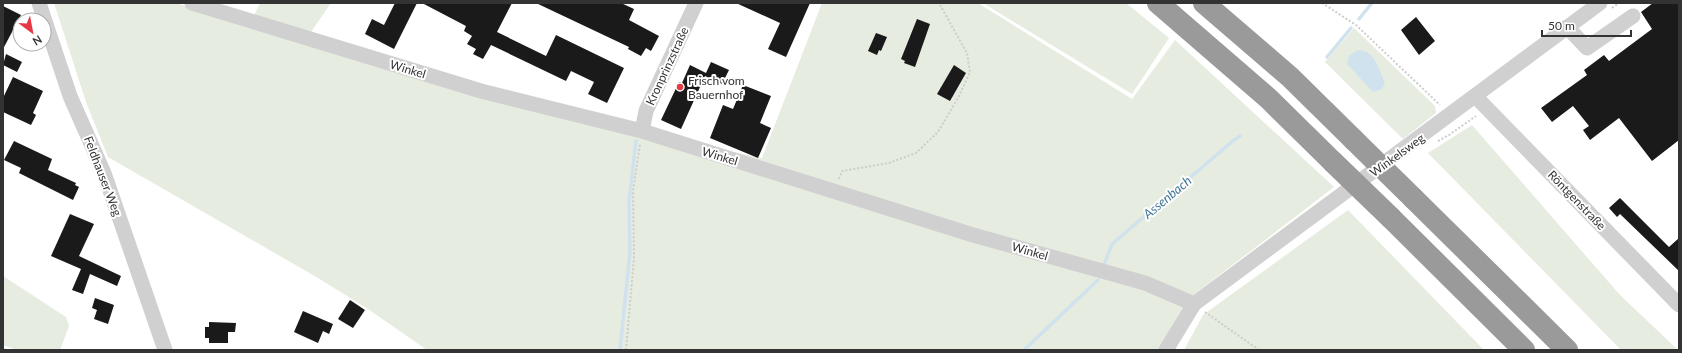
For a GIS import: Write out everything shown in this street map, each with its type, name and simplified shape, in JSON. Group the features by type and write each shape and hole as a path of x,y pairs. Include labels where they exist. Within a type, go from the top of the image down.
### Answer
{"highway":[{"path":"1158,3 1269,99 1524,350"},
{"path":"1204,3 1290,77 1567,350"}],"street":[{"name":"Feldhauser Weg","path":"39,3 70,96 104,173 165,350"},
{"name":"Winkel","path":"192,3 481,91 642,131 973,235 1145,283 1194,304"},
{"name":"Kronprinzstraße","path":"642,131 646,111 696,3"},
{"name":"Winkelsweg","path":"1194,304 1451,115 1600,3"},
{"path":"1567,27 1587,48 1633,16"},
{"name":"Röntgenstraße","path":"1476,96 1679,305"},
{"path":"1166,350 1194,304"}],"path":[{"path":"1322,3 1356,25 1451,115"},
{"path":"834,191 842,171 890,164 916,153 938,132 959,96 970,72 967,53 940,5"},
{"path":"626,350 634,258 633,191 642,131"},
{"path":"1194,304 1259,350"}],"shaded area":[{"path":"54,3 176,3 249,26 260,3 331,3 311,32 628,130 762,158 822,3 978,3 1132,99 1175,40 1334,187 1187,300 1158,350 427,350 368,309 318,278 108,157 86,102"},
{"path":"983,3 1126,3 1169,38 1132,94"},
{"path":"1354,28 1435,106 1436,113 1403,139 1325,62"},
{"path":"1472,125 1620,295 1678,350 1621,350 1428,153"},
{"path":"1348,210 1484,350 1184,350 1203,315"},
{"path":"3,276 66,317 69,326 60,350 17,350 3,345"}],"water":[{"path":"1358,50 1369,53 1376,62 1385,83 1382,89 1373,92 1347,64 1349,56"}],"building":[{"path":"395,3 417,3 394,49 365,34 372,19 384,25"},
{"path":"422,3 512,3 497,32 546,56 556,35 624,68 607,103 588,94 594,82 571,71 566,81 491,45 483,59 473,54 476,49 467,44 472,36 464,31 466,26"},
{"path":"536,3 621,3 634,9 629,20 659,36 651,51 646,48 641,56 628,49 629,47"},
{"path":"736,3 810,3 786,57 768,49 780,23"},
{"path":"1653,3 1679,3 1679,140 1652,161 1619,118 1590,140 1583,130 1589,126 1573,106 1552,122 1541,108 1587,75 1584,70 1604,55 1609,61 1652,29 1641,12"},
{"path":"3,6 15,12 12,12 12,32 3,49"},
{"path":"1416,17 1435,41 1419,55 1401,30"},
{"path":"917,19 930,24 915,67 904,63 905,61 901,59"},
{"path":"876,33 887,37 881,51 879,50 877,55 868,51"},
{"path":"6,54 22,62 17,72 3,65"},
{"path":"711,62 729,70 722,84 705,76 681,129 661,120 679,82 682,83 690,65 706,73"},
{"path":"954,65 966,73 950,101 937,94"},
{"path":"13,77 43,91 33,113 36,115 31,125 3,112 3,98"},
{"path":"743,85 771,96 760,123 771,128 758,158 710,138 723,105 733,109"},
{"path":"14,141 52,159 48,170 76,183 75,185 79,187 73,200 19,173 21,168 4,160"},
{"path":"1620,198 1669,247 1679,238 1679,271 1620,214 1617,217 1609,208"},
{"path":"70,214 94,224 79,256 121,276 117,286 90,274 83,294 72,290 81,269 51,256"},
{"path":"95,298 114,305 108,324 94,319 97,310 92,308"},
{"path":"350,300 365,310 353,328 338,319"},
{"path":"303,311 333,324 329,334 323,331 318,343 294,332"},
{"path":"209,322 236,323 235,332 228,332 228,343 209,343 209,338 205,338 205,327 209,327"}],"waterway":[{"name":"Assenbach","path":"1359,19 1372,3"},
{"name":"Assenbach","path":"1327,57 1351,28"},
{"name":"Assenbach","path":"1104,265 1112,244 1240,136"},
{"path":"620,350 630,252 629,201 636,141"},
{"name":"Assenbach","path":"1024,350 1098,280"}],"place":[{"name":"Frisch vom Bauernhof","path":"680,87"}]}
